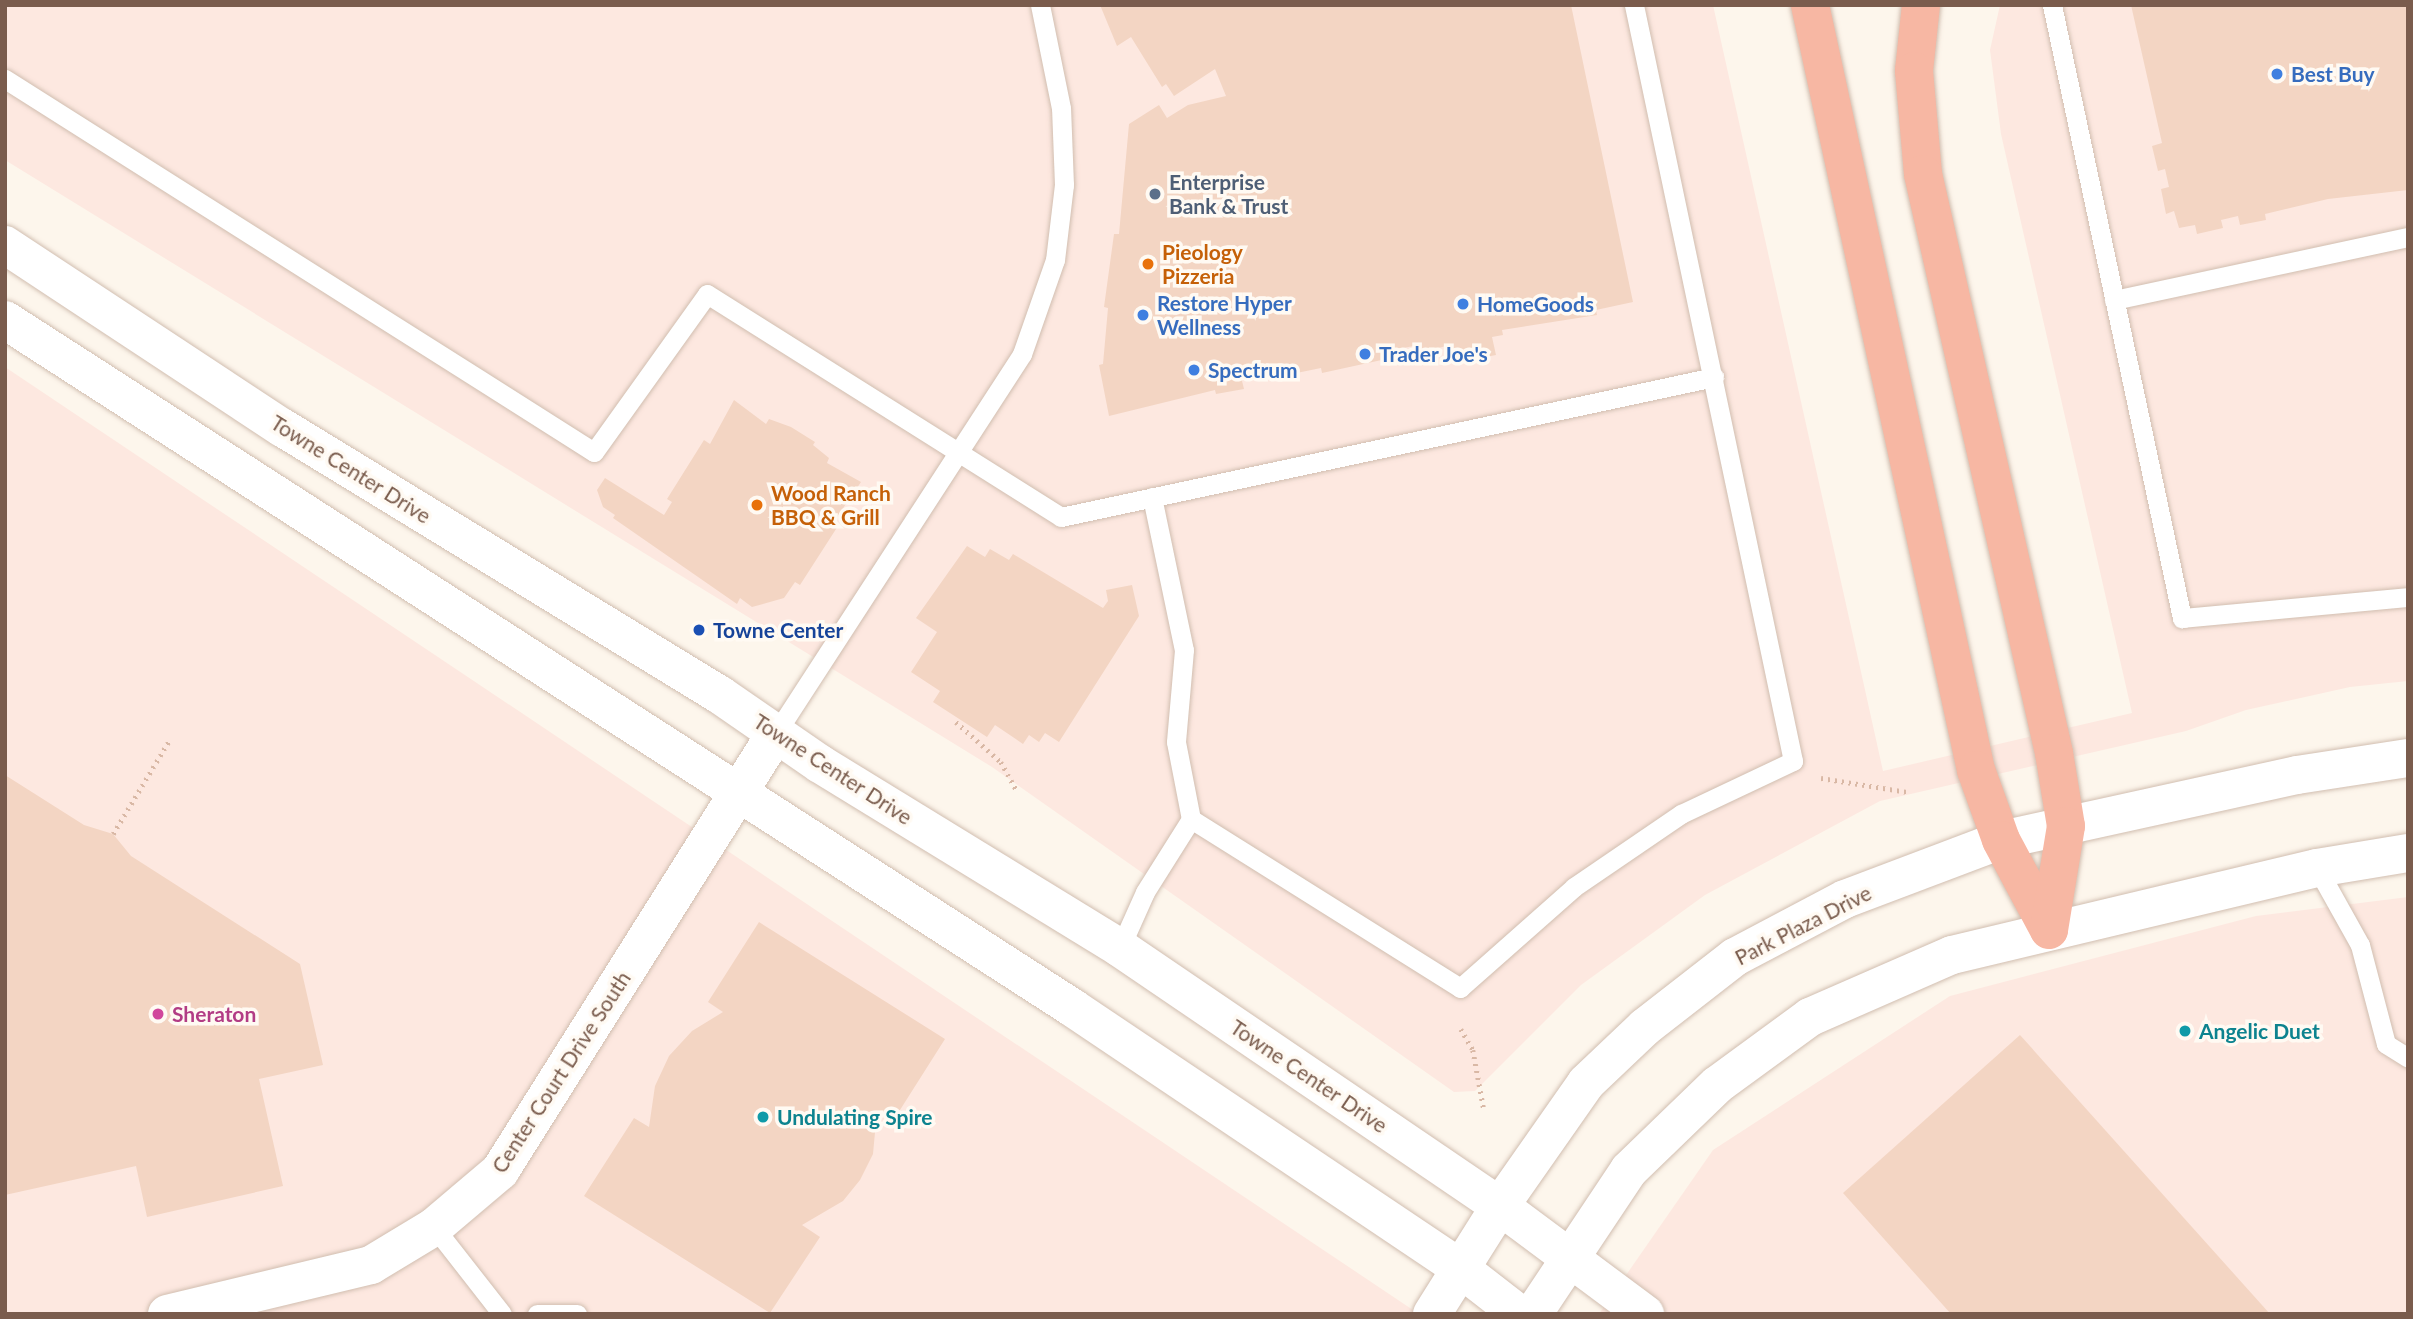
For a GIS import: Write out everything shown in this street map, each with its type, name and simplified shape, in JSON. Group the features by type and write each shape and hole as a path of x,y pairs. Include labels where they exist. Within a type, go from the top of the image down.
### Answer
{"highway":[{"path":"1810,5 1976,770 2001,839 2049,930"},
{"path":"1921,5 1914,71 1923,174 2054,752 2066,826 2049,930"}],"street":[{"name":"Towne Center Drive","path":"5,245 283,428 1120,948 1500,1206 1645,1314"},
{"path":"5,320 738,790 1461,1269 1519,1314"},
{"name":"Center Court Drive South","path":"167,1314 371,1265 434,1227 500,1171 776,733"},
{"name":"Park Plaza Drive","path":"1432,1314 1500,1206 1586,1083 1645,1027 1735,957 1845,899 2001,839 2297,775 2408,758"},
{"path":"1533,1314 1629,1170 1717,1085 1810,1017 1915,968 2049,930 2317,868 2408,853"}],"lane":[{"path":"776,733 1022,354 1055,260 1064,185 1061,108 1040,5"},
{"path":"1191,819 1460,988 1515,935 1595,872 1681,814 1793,761 1634,5"},
{"path":"2052,5 2182,618 2408,597"},
{"path":"5,79 594,452 707,294 957,454 1061,517 1714,377"},
{"path":"2114,300 2408,237"},
{"path":"1120,948 1144,892 1191,819 1176,742 1184,650 1152,497"},
{"path":"2317,868 2360,945 2386,1044 2408,1058"},
{"path":"434,1227 502,1314"},
{"path":"537,1314 577,1314"}],"path":[{"path":"954,725 1001,762 1016,789"},
{"path":"113,834 170,739"},
{"path":"1821,778 1907,792"},
{"path":"1461,1029 1473,1051 1484,1110"}],"shaded area":[{"path":"5,5 1713,5 1883,771 2132,713 2001,134 1990,50 2000,5 2408,5 2408,681 2350,687 2246,710 2186,731 1880,801 1705,895 1581,985 1475,1091 1454,1092 992,767 5,160"},
{"path":"5,367 1419,1314 5,1314"},
{"path":"2408,897 2408,1314 1599,1314 1713,1150 1950,996 2256,916"}],"building":[{"path":"1100,5 1571,5 1633,302 1596,310 1597,315 1502,330 1503,335 1492,337 1496,355 1455,363 1451,345 1420,352 1419,345 1398,349 1400,356 1322,373 1321,368 1277,377 1276,365 1240,373 1244,389 1216,394 1215,390 1109,416 1099,365 1103,364 1108,308 1104,307 1114,234 1119,234 1129,124 1159,105 1167,118 1188,105 1226,96 1215,69 1174,96 1166,84 1162,87 1131,37 1117,46"},
{"name":"Best Buy","path":"2131,5 2408,5 2408,190 2328,199 2265,214 2266,220 2240,225 2238,216 2221,220 2223,228 2197,234 2195,225 2179,228 2174,211 2166,214 2161,189 2169,187 2165,169 2158,171 2152,146 2162,143"},
{"name":"Wood Ranch BBQ & Grill","path":"734,400 766,424 769,419 791,427 815,442 813,445 829,458 827,463 861,482 833,523 838,526 800,585 795,582 784,598 752,607 740,598 737,604 613,518 615,515 603,507 597,490 605,478 664,515 672,502 667,499 704,440 710,444"},
{"path":"967,546 985,557 990,549 1009,560 1013,554 1103,608 1108,601 1106,590 1132,585 1139,616 1059,742 1045,733 1039,742 1029,735 1023,744 995,725 987,737 933,702 940,691 911,672 937,632 916,618"},
{"name":"Sheraton","path":"5,775 84,825 113,834 131,856 300,964 323,1065 259,1079 283,1186 147,1217 136,1166 5,1195"},
{"path":"759,922 945,1039 893,1121 877,1111 873,1154 860,1180 843,1201 802,1225 820,1237 770,1313 584,1196 634,1118 649,1127 655,1086 669,1056 692,1031 723,1012 708,1002"},
{"path":"2020,1035 2270,1314 1951,1314 1843,1193"}],"place":[{"name":"Best Buy","path":"2277,74"},
{"name":"Enterprise Bank & Trust","path":"1155,194"},
{"name":"Pieology Pizzeria","path":"1148,264"},
{"name":"HomeGoods","path":"1463,304"},
{"name":"Restore Hyper Wellness","path":"1143,315"},
{"name":"Trader Joe's","path":"1365,354"},
{"name":"Spectrum","path":"1194,370"},
{"name":"Wood Ranch BBQ & Grill","path":"757,505"},
{"name":"Towne Center","path":"699,630"},
{"name":"Sheraton","path":"158,1014"},
{"name":"Angelic Duet","path":"2185,1031"},
{"name":"Undulating Spire","path":"763,1117"}]}
